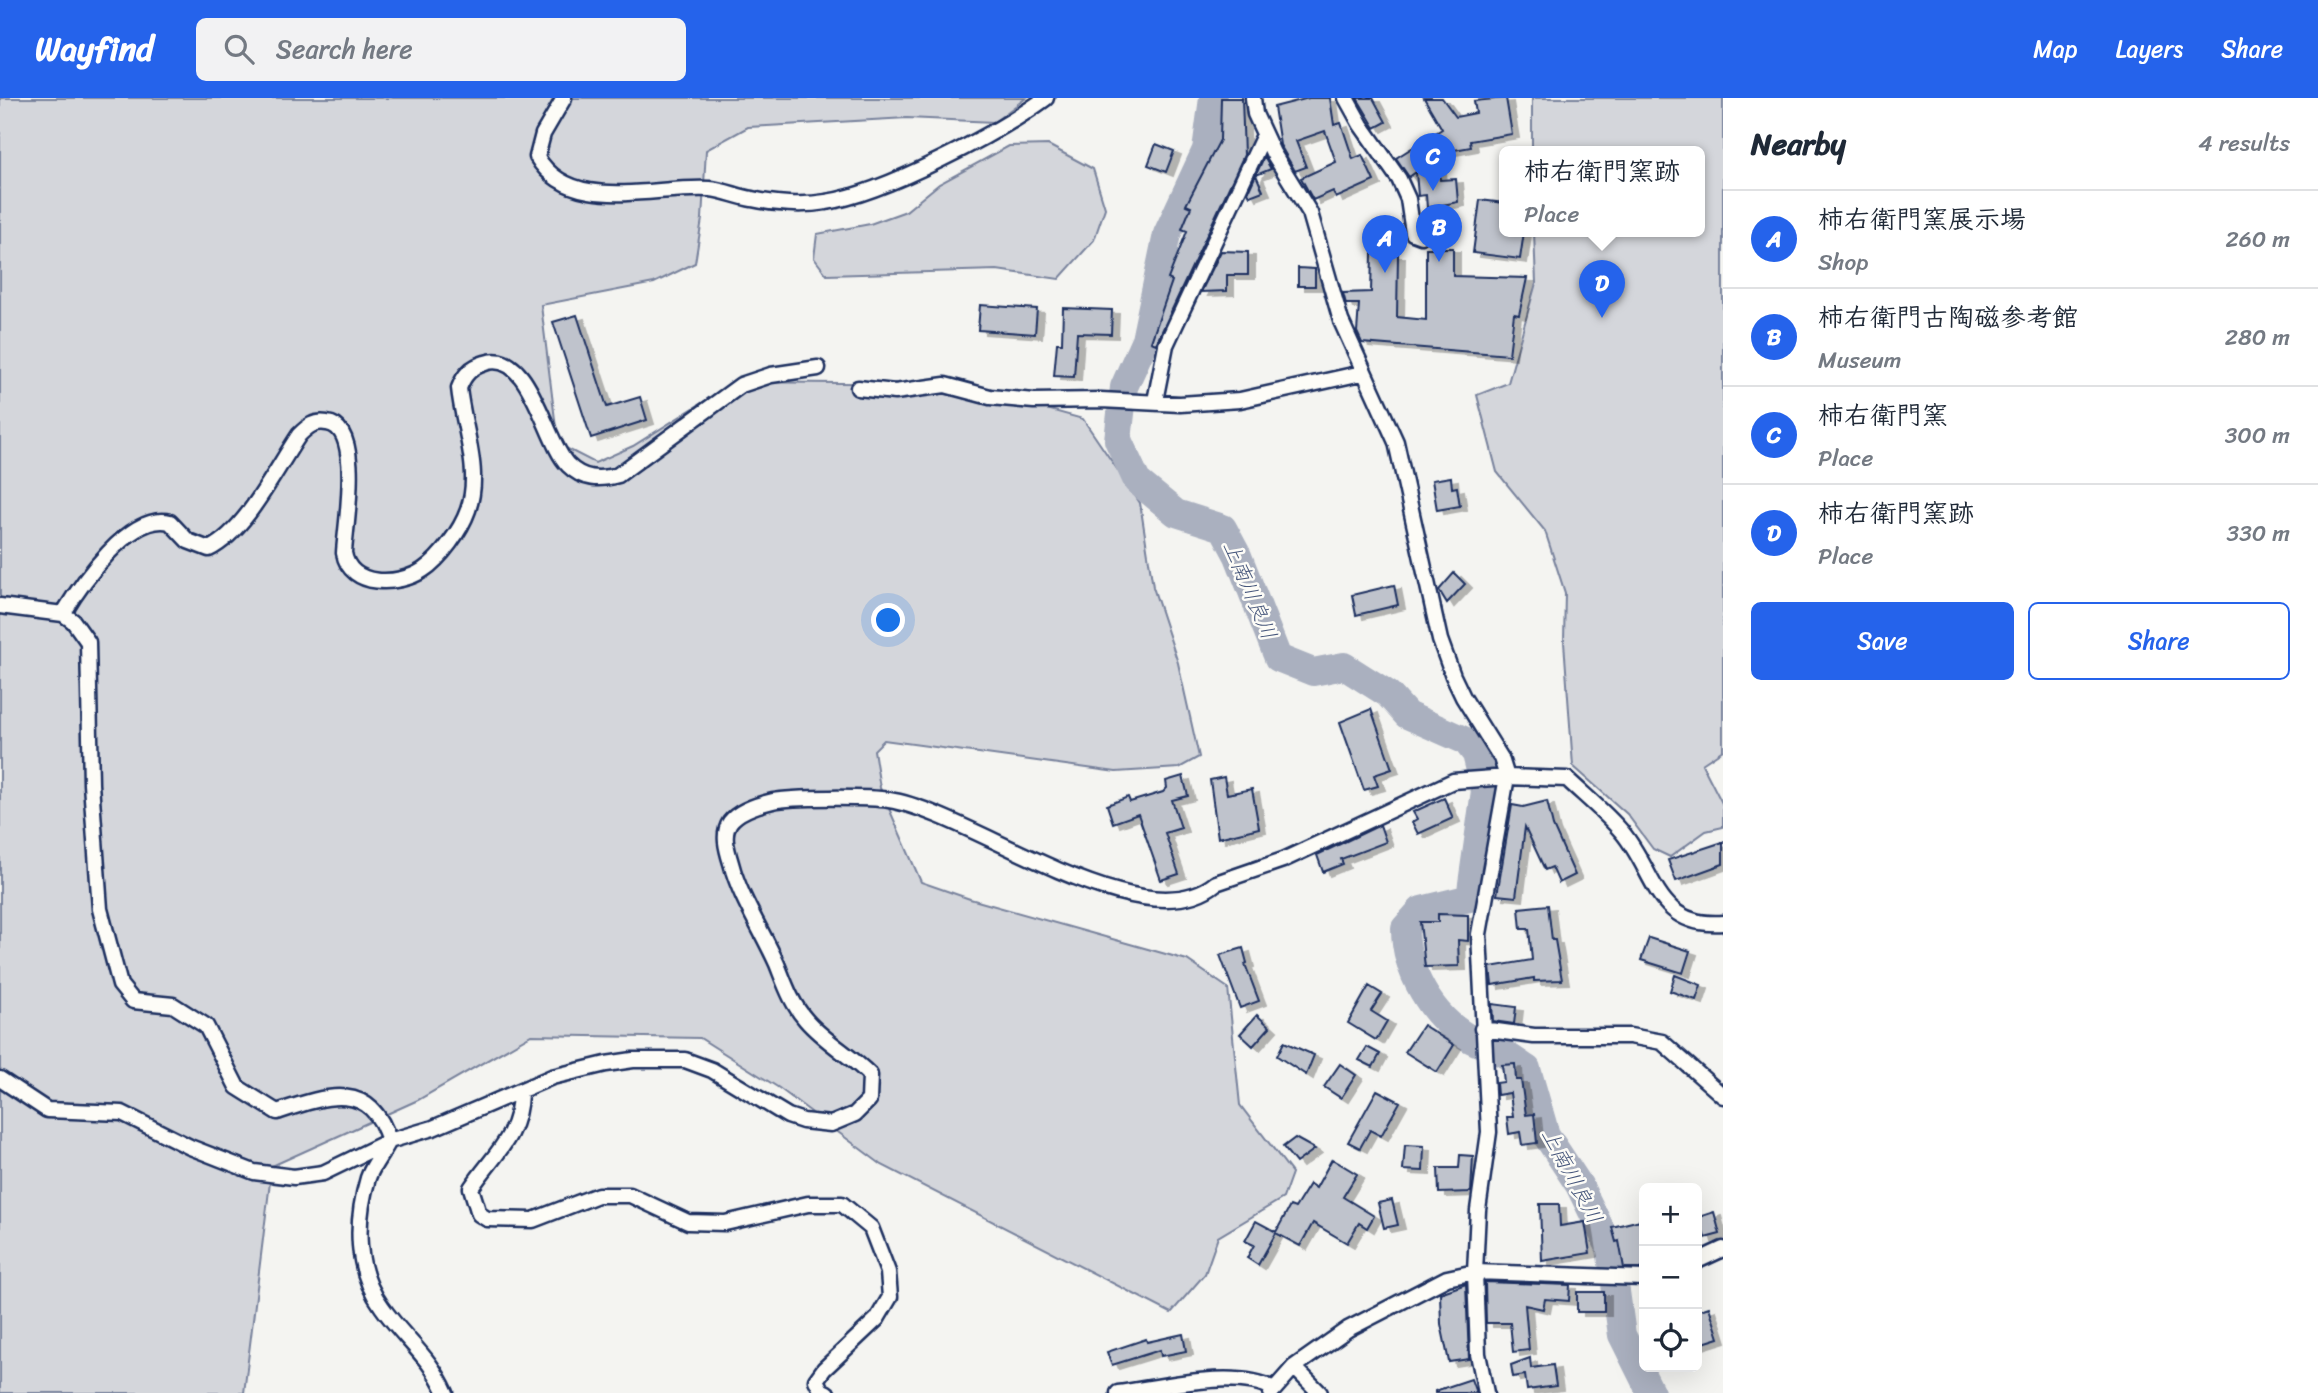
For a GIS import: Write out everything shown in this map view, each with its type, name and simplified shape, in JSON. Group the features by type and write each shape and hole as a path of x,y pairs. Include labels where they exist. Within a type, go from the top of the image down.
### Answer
{"street":[{"path":"564,98 543,134 537,157 546,172 559,182 584,189 627,194 712,189 770,202 826,202 889,183 1021,117 1046,98"},
{"path":"1253,98 1264,135 1310,213 1341,321 1396,442 1440,640 1463,698 1501,758 1479,934 1489,1132 1478,1210 1475,1272 1478,1353 1486,1393"},
{"path":"1346,98 1372,142 1399,179 1408,199 1413,233 1421,236"},
{"path":"1155,401 1166,345 1264,135"},
{"path":"63,614 82,582 136,528 148,522 170,522 188,541 209,549 221,544 247,515 299,435 309,425 321,422 332,423 342,431 347,443 350,470 344,553 346,565 356,575 370,580 410,577 425,569 443,551 468,512 473,487 472,462 459,388 463,377 473,367 488,361 509,366 523,380 534,396 552,441 566,464 579,474 601,480 618,475 693,417 741,386 771,375 818,368"},
{"path":"858,388 895,392 945,386 990,397 1034,401 1155,401 1180,404 1240,400 1363,373"},
{"path":"0,606 63,614 82,632 91,653 91,784 100,909 120,985 133,1000 173,1005 206,1026 237,1087 277,1112 318,1098 353,1097 382,1117 390,1141 369,1177 358,1234 364,1276 382,1307 434,1367 446,1393"},
{"path":"0,1079 47,1110 122,1113 190,1147 254,1172 294,1177 323,1173 390,1141 433,1128 520,1093 552,1077 633,1060 685,1060 712,1070 803,1121 831,1124 856,1114 869,1100 870,1075 806,1021 789,995 734,874 725,841 730,822 754,806 775,800 889,800 918,809 1082,880 1152,899 1182,899 1208,890 1216,883 1283,860 1453,781 1500,777 1567,779 1623,833 1655,890 1670,907 1684,918 1723,922"},
{"path":"1482,1029 1534,1036 1630,1036 1661,1042 1723,1096"},
{"path":"520,1093 520,1110 511,1137 471,1188 479,1214 487,1219 533,1220 598,1195 630,1195 688,1222 725,1223 808,1204 842,1204 869,1223 888,1272 890,1297 877,1319 824,1369 816,1380 821,1390 827,1393"},
{"path":"1702,1259 1723,1249"},
{"path":"1118,1393 1201,1381 1259,1381 1273,1391 1294,1367 1348,1329 1447,1278 1475,1272 1639,1278"},
{"path":"1294,1367 1320,1393"}],"shaded area":[{"path":"0,98 1026,98 994,122 907,118 748,127 706,150 702,219 695,263 654,283 541,305 558,444 595,463 633,446 735,382 956,384 1083,419 1140,503 1153,587 1178,663 1199,757 1179,768 1116,772 884,740 874,750 880,788 921,882 970,899 1187,960 1228,988 1240,1105 1292,1173 1283,1198 1218,1237 1205,1274 1171,1313 882,1165 779,1088 700,1038 531,1035 418,1100 272,1166 244,1393 0,1393"},
{"path":"1532,98 1723,98 1723,750 1702,764 1723,805 1723,827 1706,831 1670,857 1653,849 1627,814 1573,766 1564,642 1565,593 1545,531 1497,472 1477,395 1508,383 1536,283 1534,237 1705,237 1705,146 1532,146"},
{"path":"1048,145 1093,169 1105,208 1094,240 1059,279 997,270 827,275 814,258 817,234 870,224 906,211 939,184 1009,146"}],"building":[{"path":"1221,98 1242,98 1244,155 1156,344 1151,342 1172,281 1168,279 1187,231 1182,229 1191,207 1186,205 1220,140"},
{"path":"1309,98 1330,98 1334,125 1341,123 1353,159 1362,155 1374,181 1336,198 1333,191 1313,200 1301,178 1336,162 1325,131 1296,141 1306,167 1295,171 1280,145 1274,107"},
{"path":"1357,98 1373,98 1386,122 1375,128"},
{"path":"1424,98 1442,98 1456,117 1476,113 1474,101 1506,98 1512,134 1470,141 1471,147 1449,151 1438,158 1440,180 1456,179 1458,202 1427,208 1426,195 1418,196 1416,172 1409,177 1396,158 1442,129"},
{"path":"1156,144 1174,151 1166,172 1148,165"},
{"path":"1264,157 1271,169 1256,175 1263,191 1250,196 1248,192"},
{"path":"1480,200 1499,202 1499,237 1523,237 1520,259 1473,253"},
{"path":"1426,248 1453,248 1453,276 1527,278 1519,315 1514,314 1509,355 1362,343 1357,332 1359,304 1346,304 1343,293 1371,292 1372,254 1398,254 1397,317 1426,320"},
{"path":"1221,251 1248,252 1248,275 1227,275 1227,291 1201,292"},
{"path":"1298,268 1315,269 1315,286 1298,286"},
{"path":"980,305 1037,309 1035,334 978,330"},
{"path":"1063,308 1112,310 1111,334 1077,333 1074,377 1054,376 1057,343 1062,343"},
{"path":"577,315 607,407 640,397 647,420 591,438 553,322"},
{"path":"1451,477 1452,488 1457,487 1460,506 1437,510 1432,480"},
{"path":"1454,573 1465,584 1447,603 1439,590"},
{"path":"1394,585 1398,605 1356,615 1352,595"},
{"path":"1371,709 1392,769 1374,775 1378,786 1364,790 1340,722"},
{"path":"1183,776 1188,796 1172,800 1181,828 1165,833 1179,874 1161,880 1138,814 1113,823 1107,805 1128,797 1130,802 1163,792 1167,788 1166,781"},
{"path":"1224,777 1227,794 1252,789 1259,828 1218,838 1210,780"},
{"path":"1444,798 1453,818 1418,834 1412,822 1417,819 1413,812"},
{"path":"1547,801 1553,826 1575,875 1559,883 1552,867 1545,870 1525,827 1516,897 1497,895 1512,805 1523,807"},
{"path":"1380,825 1386,842 1341,859 1343,864 1323,872 1317,855"},
{"path":"1723,842 1723,864 1676,881 1668,860"},
{"path":"1548,905 1552,940 1555,940 1562,980 1534,981 1534,978 1492,985 1490,967 1532,960 1529,929 1521,929 1519,908"},
{"path":"1438,914 1468,915 1468,941 1458,940 1459,966 1425,967 1420,922 1438,922"},
{"path":"1649,938 1690,951 1683,973 1641,960"},
{"path":"1243,948 1247,963 1245,964 1259,1001 1240,1008 1220,955"},
{"path":"1675,975 1701,985 1696,1000 1670,991"},
{"path":"1369,986 1382,994 1371,1011 1387,1021 1376,1040 1348,1023"},
{"path":"1492,1004 1516,1007 1514,1024 1493,1021"},
{"path":"1257,1015 1270,1027 1253,1046 1240,1034"},
{"path":"1423,1025 1454,1045 1437,1072 1405,1052"},
{"path":"1284,1042 1314,1055 1306,1075 1277,1056"},
{"path":"1367,1047 1380,1054 1373,1067 1359,1060"},
{"path":"1340,1064 1356,1075 1341,1098 1324,1087"},
{"path":"1515,1064 1516,1080 1521,1080 1526,1115 1534,1114 1537,1143 1522,1145 1520,1132 1509,1134 1507,1117 1513,1117 1510,1093 1497,1095 1496,1083 1504,1082 1502,1065"},
{"path":"1377,1090 1400,1102 1381,1136 1370,1130 1360,1148 1348,1142"},
{"path":"1295,1138 1315,1149 1296,1163 1283,1147"},
{"path":"1405,1145 1424,1146 1423,1171 1403,1170"},
{"path":"1460,1155 1473,1156 1471,1192 1439,1193 1438,1168 1459,1168"},
{"path":"1332,1159 1357,1174 1343,1197 1374,1216 1367,1228 1359,1223 1347,1243 1313,1223 1300,1246 1276,1233 1258,1265 1247,1258 1254,1245 1245,1241 1256,1221 1276,1232 1290,1206 1295,1208 1310,1184 1316,1188"},
{"path":"1392,1200 1398,1225 1384,1228 1378,1203"},
{"path":"1540,1204 1559,1204 1560,1226 1585,1222 1590,1253 1542,1261"},
{"path":"1714,1212 1720,1234 1705,1238 1702,1216"},
{"path":"1639,1220 1639,1268 1624,1268 1619,1241 1616,1242 1612,1227"},
{"path":"1485,1282 1570,1285 1569,1301 1545,1299 1543,1309 1525,1305 1529,1350 1513,1352 1510,1323 1486,1323"},
{"path":"1466,1284 1469,1359 1449,1362 1441,1324 1440,1293"},
{"path":"1577,1292 1604,1292 1604,1312 1577,1312"},
{"path":"1709,1307 1719,1338 1702,1343 1702,1309"},
{"path":"1183,1334 1186,1351 1161,1356 1160,1350 1112,1365 1107,1352 1146,1339 1147,1342"},
{"path":"1530,1358 1531,1368 1553,1365 1556,1386 1527,1390 1525,1375 1513,1377 1511,1365"},
{"path":"1471,1379 1476,1393 1435,1393 1435,1391"}],"waterway":[{"name":"上南川良川","path":"1213,98 1206,150 1167,234 1145,340 1124,387 1118,440 1137,481 1176,513 1223,528 1238,556 1278,658 1313,672 1344,666 1388,694 1407,715 1466,741 1476,754 1485,791 1470,898 1421,910 1405,928 1410,960 1423,991 1443,1018 1469,1038 1503,1053 1527,1069 1546,1135 1579,1185 1610,1248 1622,1335 1651,1393"}],"place":[{"name":"柿右衛門窯","path":"1433,191"},
{"name":"柿右衛門古陶磁参考館","path":"1439,262"},
{"name":"柿右衛門窯展示場","path":"1385,273"},
{"name":"柿右衛門窯跡","path":"1602,318"}]}
